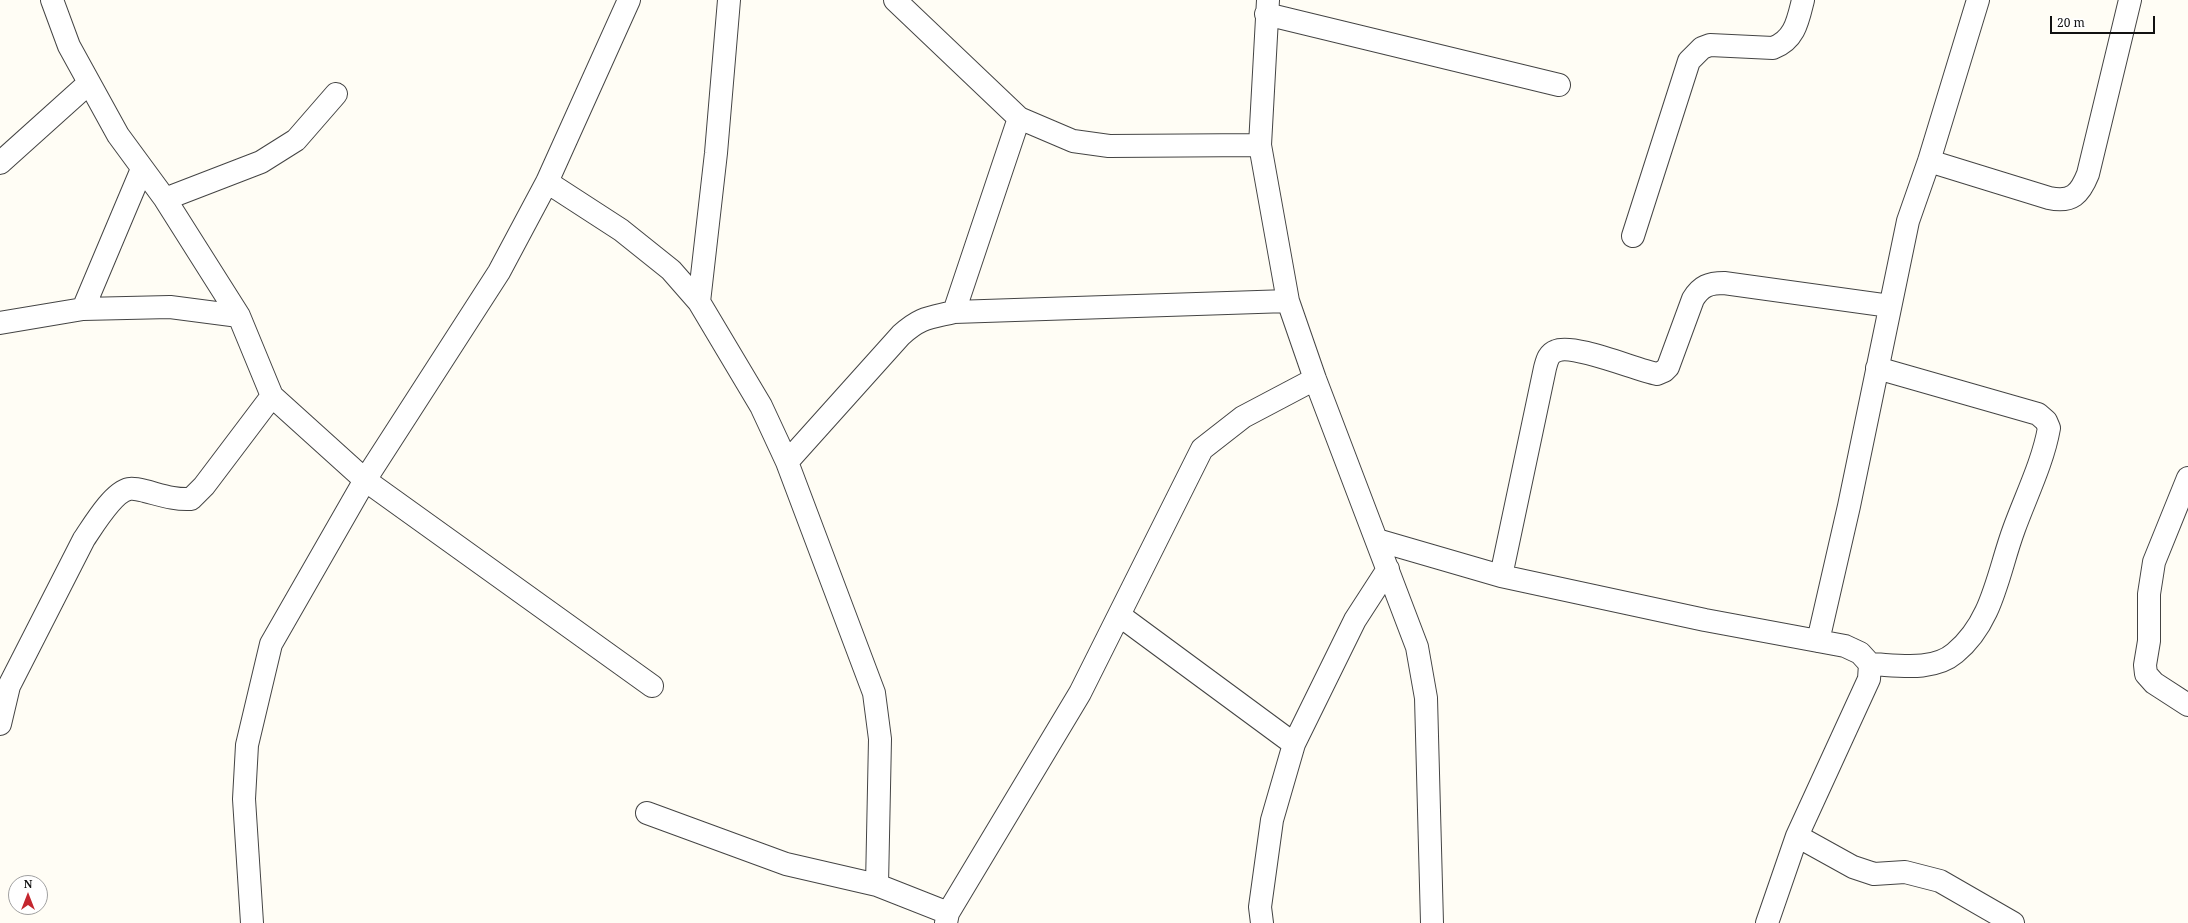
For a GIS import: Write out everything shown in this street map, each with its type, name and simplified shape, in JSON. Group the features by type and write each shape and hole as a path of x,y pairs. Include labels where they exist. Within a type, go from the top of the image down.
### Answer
{"street":[{"path":"52,0 70,46 118,135 165,198 239,316 272,396 366,480 652,686"},
{"path":"252,923 244,799 247,745 271,644 366,480 499,272 548,182 629,0"},
{"path":"699,302 716,153 729,0"},
{"path":"894,0 1019,118 1072,140 1109,146 1260,145"},
{"path":"1633,236 1689,60 1702,48 1710,45 1773,48 1783,44 1791,37 1797,24 1803,0"},
{"path":"1818,641 1849,506 1908,221 1929,161 1978,0"},
{"path":"1929,161 2049,198 2059,200 2074,197 2084,186 2088,174 2130,0"},
{"path":"1432,923 1426,698 1417,647 1315,380 1288,301 1260,145 1266,7 1559,85"},
{"path":"0,164 89,83"},
{"path":"165,198 261,162 296,140 336,94"},
{"path":"954,312 1019,118"},
{"path":"82,309 142,169"},
{"path":"548,182 632,239 671,270 699,302 761,406 787,462 874,693 880,739 878,885"},
{"path":"1501,576 1545,368 1548,357 1556,351 1565,349 1657,374 1664,371 1668,367 1693,299 1699,290 1710,283 1724,283 1890,306"},
{"path":"787,462 901,335 916,322 954,312 1288,301"},
{"path":"0,323 82,309 170,307 239,316"},
{"path":"1377,540 1501,576 1705,620 1845,646 1860,653 1870,664 1923,665 1940,661 1955,654 1975,632 1991,602 2009,544 2050,428 2046,421 2038,414 1877,368"},
{"path":"647,813 786,864 878,885 947,918 1080,693 1202,449 1242,417 1315,380"},
{"path":"0,724 4,684 84,539 118,494 129,489 143,490 177,500 191,499 204,486 272,396"},
{"path":"2188,478 2154,562 2149,594 2149,641 2145,665 2146,674 2154,683 2188,704"},
{"path":"1262,923 1260,907 1272,820 1294,744 1356,620 1388,569"},
{"path":"1119,616 1294,744"},
{"path":"1767,923 1797,836 1863,694 1868,679 1870,664"},
{"path":"1797,836 1853,867 1874,874 1905,872 1940,881 2013,923"}]}
